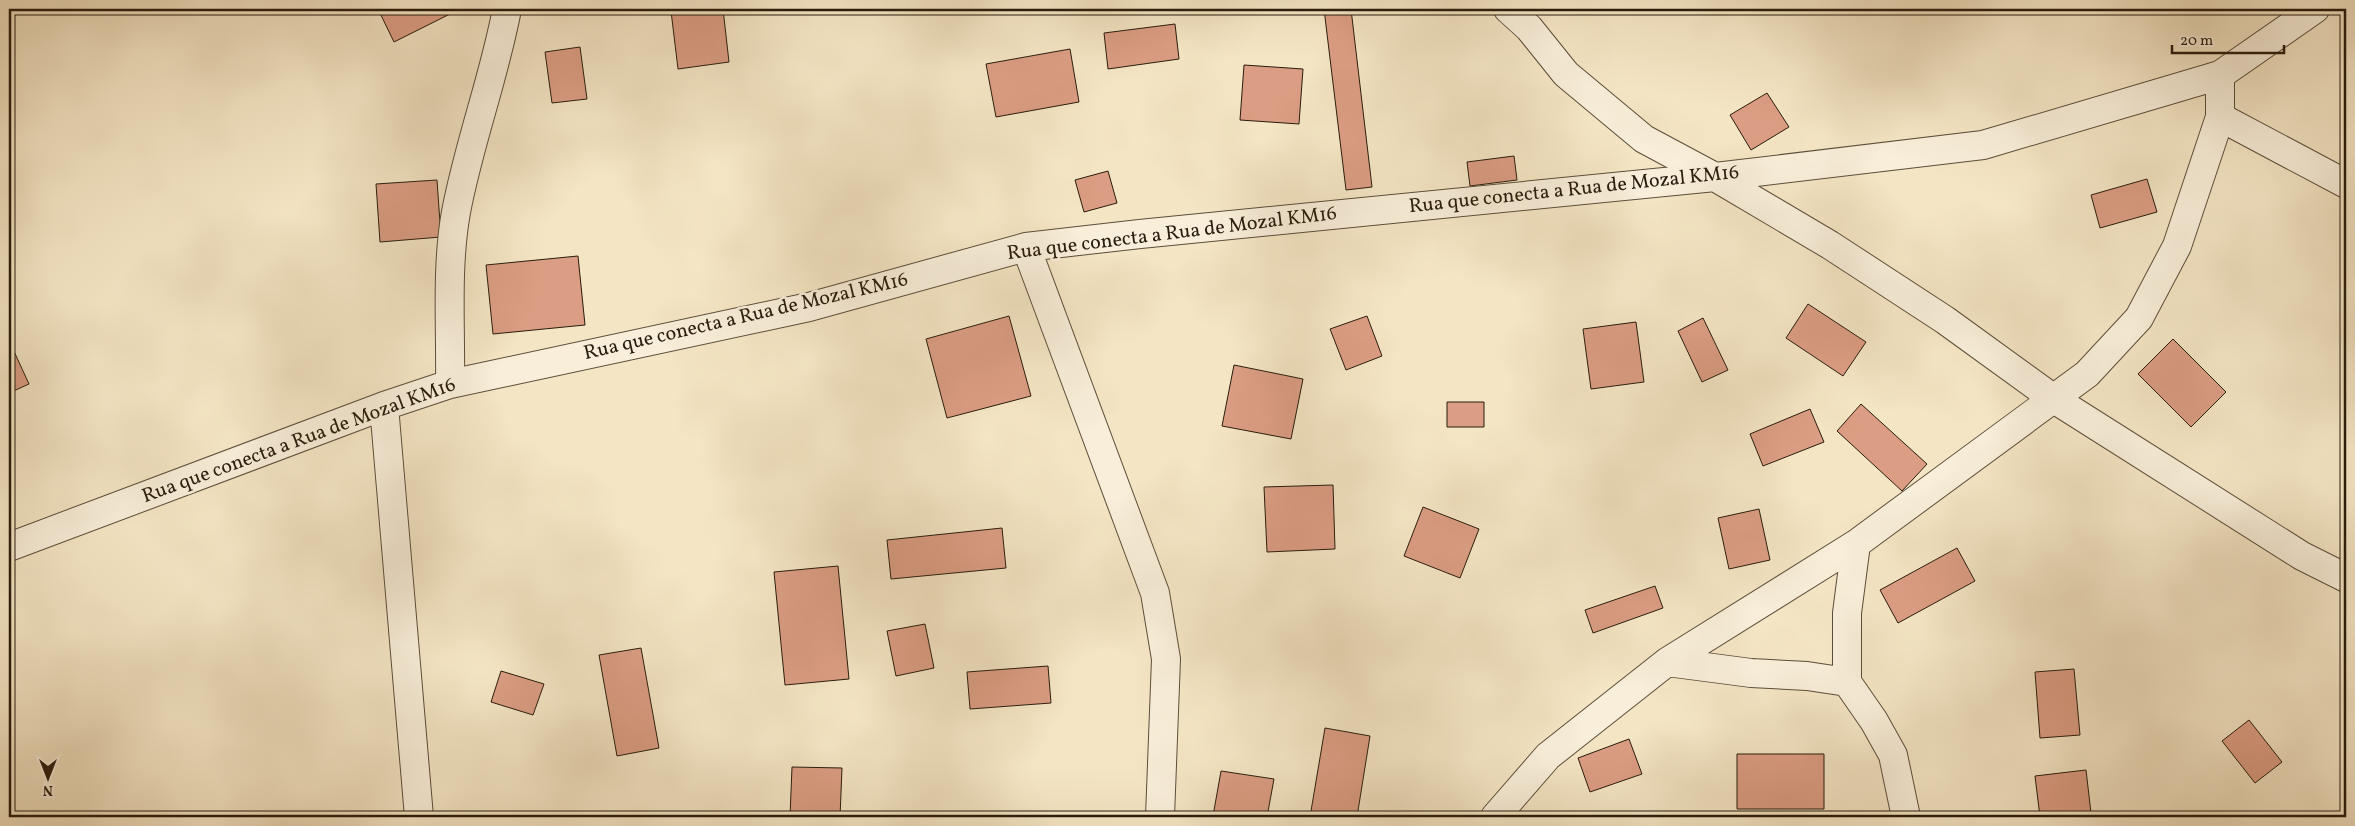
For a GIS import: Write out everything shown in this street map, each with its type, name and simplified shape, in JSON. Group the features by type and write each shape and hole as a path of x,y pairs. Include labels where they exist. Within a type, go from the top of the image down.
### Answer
{"street":[{"path":"450,384 452,249 456,213 500,50 507,9"},
{"path":"1508,9 1529,28 1566,74 1637,133 1830,245 1945,320 2054,399 2302,556 2346,578"},
{"name":"Rua que conecta a Rua de Mozal KM16","path":"9,547 384,406 450,384 809,307 1026,247 1715,177 1984,146 2220,75 2315,9"},
{"path":"1495,817 1548,756 1667,662 1856,544 2087,374 2140,318 2177,246 2220,117 2220,75"},
{"path":"2220,117 2346,184"},
{"path":"1026,247 1155,592 1166,659 1160,817"},
{"path":"384,406 419,817"},
{"path":"1856,544 1847,612 1847,682 1874,721 1893,755 1906,817"},
{"path":"1667,662 1751,673 1807,676 1847,682"}],"building":[{"path":"378,9 448,9 450,14 394,42"},
{"path":"723,9 729,62 678,69 671,11"},
{"path":"1324,9 1351,9 1372,187 1346,190"},
{"path":"1175,24 1179,59 1108,69 1104,33"},
{"path":"580,47 587,99 552,103 545,52"},
{"path":"1070,49 1079,102 996,117 986,64"},
{"path":"1244,65 1303,69 1299,124 1240,120"},
{"path":"1767,93 1789,127 1751,150 1730,115"},
{"path":"1514,156 1517,180 1470,186 1467,162"},
{"path":"1108,171 1117,203 1084,212 1075,180"},
{"path":"2147,179 2157,212 2100,228 2091,195"},
{"path":"437,180 441,237 380,242 376,184"},
{"path":"578,256 585,325 493,334 486,265"},
{"path":"1808,304 1866,342 1843,376 1786,338"},
{"path":"1009,316 1031,396 947,418 926,339"},
{"path":"1367,316 1382,356 1346,370 1330,329"},
{"path":"1703,318 1728,370 1702,382 1678,331"},
{"path":"1636,322 1644,382 1591,389 1583,329"},
{"path":"2173,339 2226,392 2191,427 2138,374"},
{"path":"12,347 29,384 9,393 9,349"},
{"path":"1234,365 1303,379 1291,439 1222,426"},
{"path":"1447,402 1484,402 1484,427 1447,427"},
{"path":"1861,404 1927,464 1902,491 1837,431"},
{"path":"1810,409 1824,442 1763,466 1750,434"},
{"path":"1333,485 1335,549 1267,552 1264,487"},
{"path":"1423,507 1479,529 1460,578 1404,556"},
{"path":"1759,509 1770,560 1729,569 1718,518"},
{"path":"1002,528 1006,568 891,579 887,540"},
{"path":"1957,548 1975,581 1898,623 1880,590"},
{"path":"838,566 849,679 785,685 774,572"},
{"path":"1655,586 1663,608 1593,633 1585,610"},
{"path":"925,624 934,668 896,676 887,631"},
{"path":"641,648 659,748 617,756 599,655"},
{"path":"1048,666 1051,703 970,709 967,672"},
{"path":"2074,669 2080,735 2040,738 2035,672"},
{"path":"501,671 544,684 533,715 491,702"},
{"path":"2249,720 2282,762 2255,783 2222,741"},
{"path":"1325,728 1370,736 1357,817 1310,817"},
{"path":"1629,739 1642,774 1590,792 1578,758"},
{"path":"1737,754 1824,754 1824,809 1737,809"},
{"path":"792,767 842,768 840,817 790,817"},
{"path":"2086,770 2091,813 2040,817 2035,776"},
{"path":"1221,771 1274,779 1267,817 1213,816"}]}
